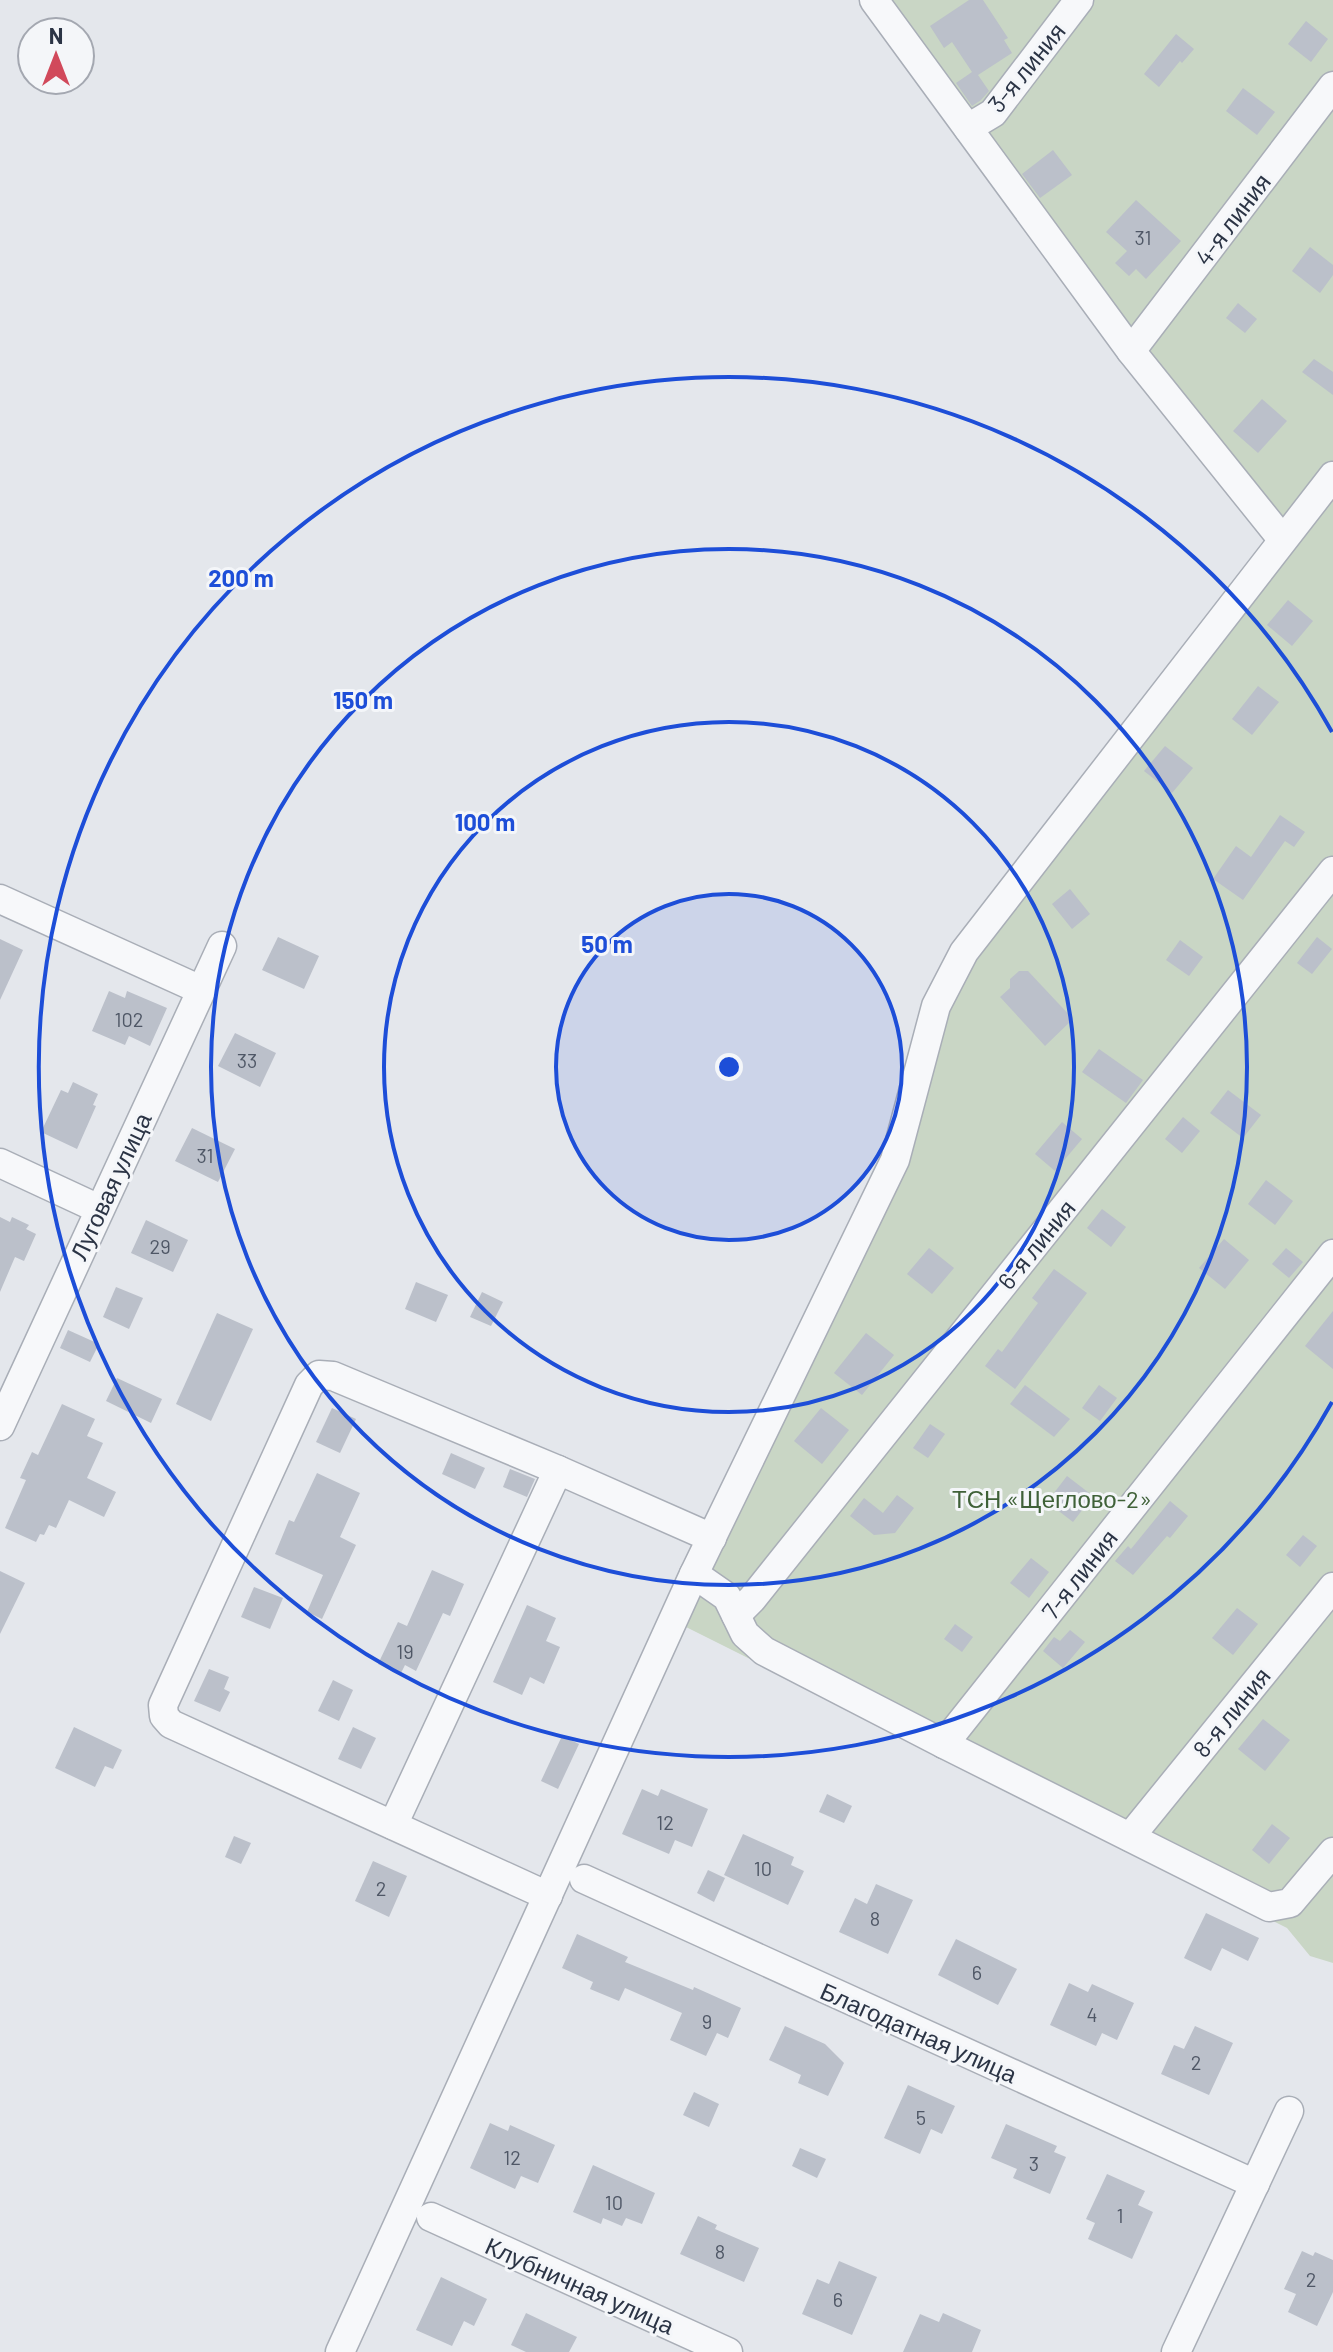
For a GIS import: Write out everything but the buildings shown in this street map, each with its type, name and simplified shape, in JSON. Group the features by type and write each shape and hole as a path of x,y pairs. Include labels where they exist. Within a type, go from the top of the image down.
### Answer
{"street":[{"path":"874,0 1131,351 1282,539"},
{"name":"3-я линия","path":"968,128 993,113 1079,0"},
{"name":"4-я линия","path":"1131,351 1333,86"},
{"path":"340,2352 694,1574 895,1160 936,1006 964,952 1333,476"},
{"name":"6-я линия","path":"736,1615 752,1599 1333,871"},
{"path":"0,899 201,990"},
{"name":"Луговая улица","path":"0,1426 222,946"},
{"path":"0,1163 99,1209"},
{"name":"7-я линия","path":"944,1744 1333,1254"},
{"path":"548,1896 171,1724 164,1716 163,1705 302,1400 309,1385 319,1375 333,1376 712,1538"},
{"path":"393,1825 558,1470"},
{"path":"694,1574 727,1597 745,1634 764,1651 1269,1907 1290,1903 1333,1852"},
{"name":"8-я линия","path":"1130,1837 1333,1587"},
{"name":"Благодатная улица","path":"584,1879 1255,2184"},
{"path":"1176,2352 1289,2111"},
{"name":"Клубничная улица","path":"431,2217 728,2352"}],"green space":[{"name":"ТСН «Щеглово-2»","path":"864,0 1333,0 1333,1963 1310,1956 1287,1928 682,1625 944,1011 971,956 1284,554"}]}
